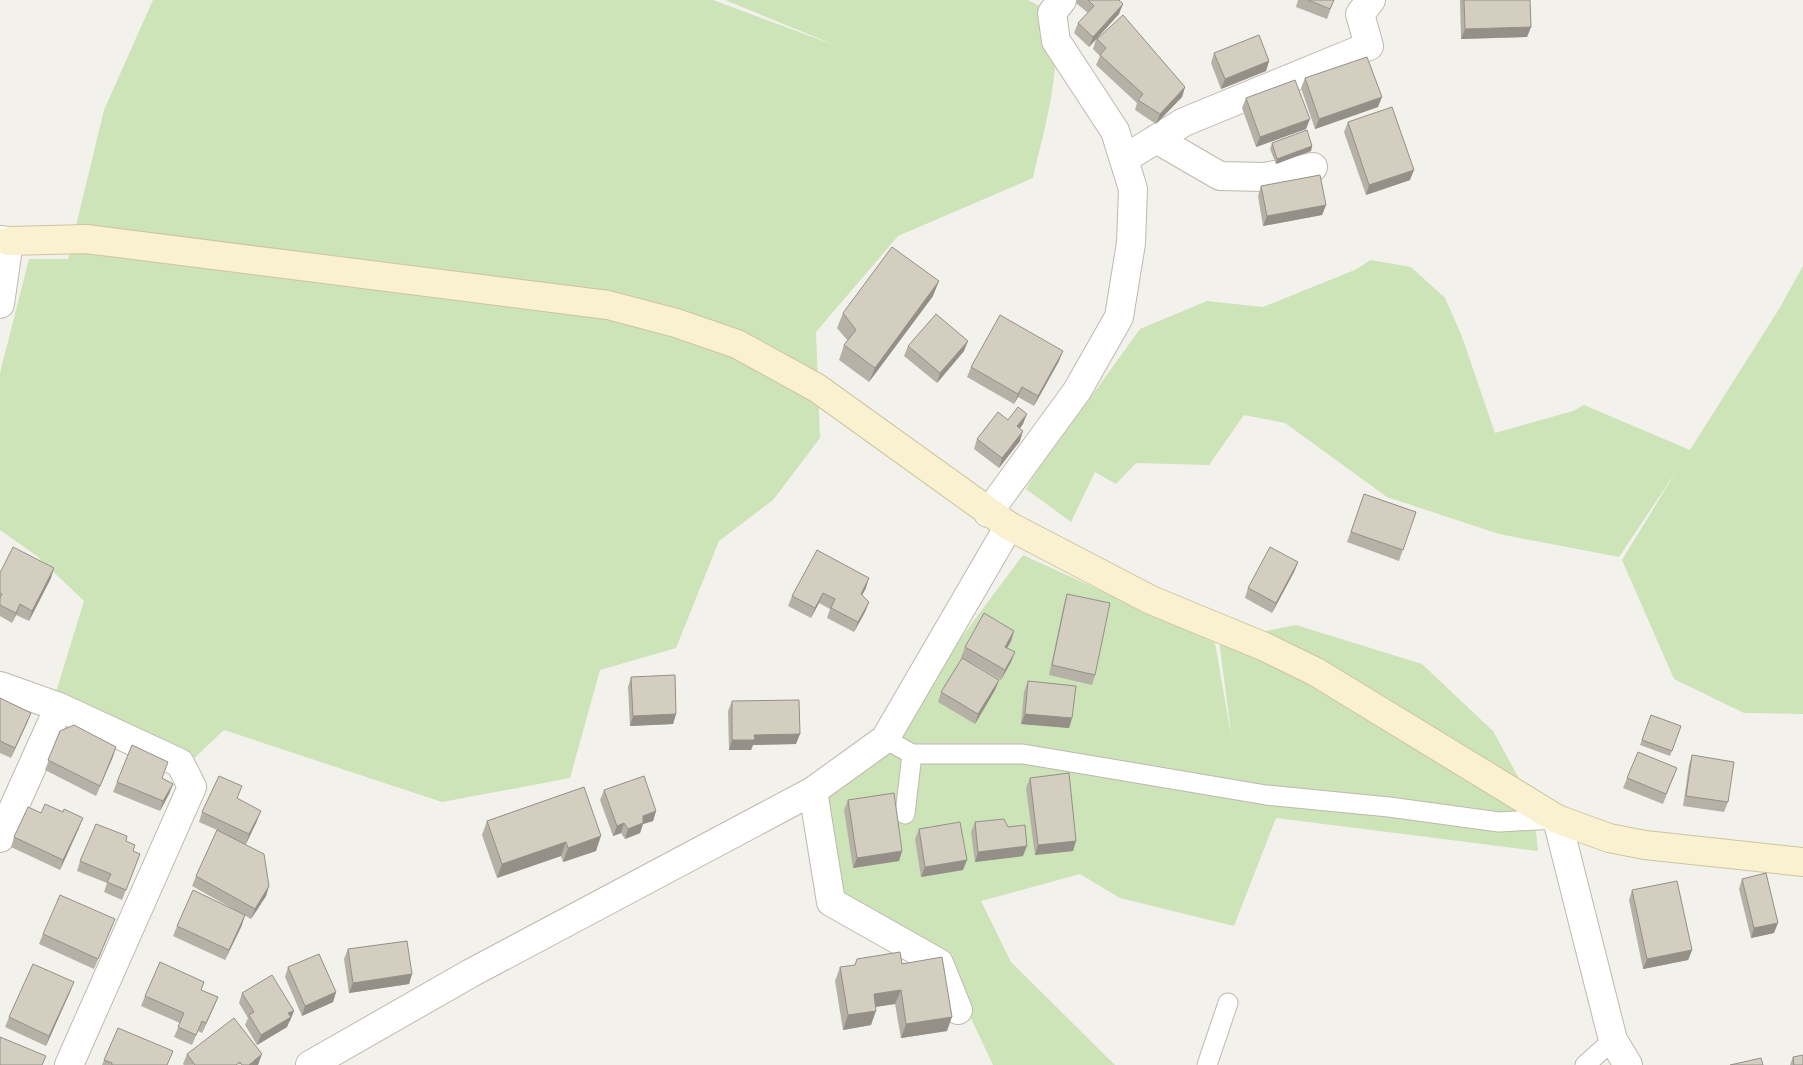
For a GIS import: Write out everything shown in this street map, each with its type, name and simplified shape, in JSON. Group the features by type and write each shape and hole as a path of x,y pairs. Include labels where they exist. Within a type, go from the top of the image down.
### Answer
{"street":[{"path":"1124,159 1184,122 1369,46 1360,14 1371,0"},
{"path":"310,1065 471,973 813,791 885,739 999,520 1077,391 1119,317 1130,243 1134,189 1115,131 1056,41 1049,4"},
{"path":"1156,139 1220,176 1265,177 1313,167"},
{"path":"0,304 4,241 96,241 608,305 676,323 737,344 817,388 999,520 1151,600 1264,647 1316,672 1557,819 1609,838 1645,845 1803,862"},
{"path":"0,686 59,707 180,763 192,787 69,1065"},
{"path":"0,838 59,707"},
{"path":"813,791 831,902 939,963 958,1010"},
{"path":"1557,819 1613,1040 1628,1065"}],"lane":[{"path":"885,739 912,754 1022,754 1266,795 1389,807 1499,822 1557,819"},
{"path":"905,814 912,754"},
{"path":"1207,1065 1228,1004"},
{"path":"1584,1065 1613,1040"}],"green space":[{"path":"153,0 713,0 837,46 725,0 1028,0 1041,7 1047,13 1053,29 1055,71 1052,94 1033,178 898,236 816,332 820,438 773,500 719,541 676,648 600,670 570,778 442,802 224,730 188,764 56,692 84,601 37,556 0,530 0,373 29,259 68,259 104,110"},
{"path":"1370,260 1411,267 1445,298 1461,334 1495,433 1573,411 1584,405 1690,450 1779,309 1803,266 1803,714 1744,713 1674,679 1622,560 1677,470 1619,557 1499,534 1387,497 1285,423 1244,415 1209,465 1136,463 1116,484 1095,472 1071,522 1026,489 1140,329 1207,301 1263,307 1357,269"},
{"path":"1023,555 1215,643 1232,741 1219,640 1296,625 1422,664 1493,731 1533,804 1538,851 1276,818 1234,926 1120,898 1080,874 981,901 1011,962 1115,1065 993,1065 941,955 831,898 814,797 885,739"}],"building":[{"path":"1088,0 1119,0 1123,4 1093,37 1078,23 1094,6"},
{"path":"1308,0 1334,0 1330,9"},
{"path":"1464,0 1530,0 1531,27 1465,29"},
{"path":"1123,15 1185,87 1160,114 1138,100 1143,94 1100,55 1106,48 1097,39"},
{"path":"1259,35 1269,61 1225,79 1214,53"},
{"path":"1367,57 1382,97 1319,119 1305,78"},
{"path":"1295,80 1310,119 1260,137 1246,98"},
{"path":"1392,107 1414,170 1369,185 1348,122"},
{"path":"1307,130 1312,146 1277,159 1272,143"},
{"path":"1320,175 1326,205 1267,216 1261,186"},
{"path":"892,247 939,281 875,368 844,345 856,330 843,313"},
{"path":"936,314 968,341 940,373 908,346"},
{"path":"1000,315 1063,351 1038,396 1022,387 1018,394 971,367"},
{"path":"1018,407 1027,414 1017,426 1023,431 1002,458 977,439 998,412 1008,420"},
{"path":"1364,494 1416,512 1403,550 1351,532"},
{"path":"13,547 54,568 32,611 20,604 16,613 0,605 2,594 0,593 0,573"},
{"path":"1270,547 1298,562 1276,603 1248,588"},
{"path":"817,550 869,578 861,594 869,602 858,622 831,608 835,599 823,593 815,608 792,596"},
{"path":"1067,594 1110,603 1095,675 1052,665"},
{"path":"984,613 1014,631 1005,647 1015,652 1005,670 965,647"},
{"path":"962,658 999,680 978,714 941,692"},
{"path":"675,675 676,714 633,716 631,677"},
{"path":"1028,681 1076,686 1072,718 1025,714"},
{"path":"0,698 31,713 15,748 0,741"},
{"path":"799,700 800,734 754,735 755,740 732,740 732,701"},
{"path":"1651,715 1681,726 1672,751 1642,740"},
{"path":"74,725 116,747 100,786 48,760 60,731"},
{"path":"132,745 168,762 162,778 173,784 163,801 117,782"},
{"path":"1638,752 1677,768 1666,794 1627,778"},
{"path":"1692,755 1734,762 1728,802 1686,796"},
{"path":"1069,773 1076,841 1038,845 1030,778"},
{"path":"219,776 242,786 237,798 261,811 249,834 202,812"},
{"path":"644,776 656,811 643,816 643,823 628,829 624,823 617,826 604,790"},
{"path":"584,787 601,836 568,848 566,842 502,864 487,821"},
{"path":"894,793 902,851 857,858 848,800"},
{"path":"45,804 63,812 64,809 83,818 63,860 14,837 28,807 41,813"},
{"path":"1004,819 1008,827 1025,825 1027,846 978,852 975,822"},
{"path":"960,822 967,860 925,867 919,829"},
{"path":"96,824 127,836 126,841 135,845 133,851 140,854 126,890 107,882 111,874 80,861"},
{"path":"217,830 264,854 269,886 255,909 196,876"},
{"path":"1766,873 1778,923 1754,928 1742,879"},
{"path":"1677,881 1692,950 1647,959 1632,890"},
{"path":"193,890 245,915 229,950 177,926"},
{"path":"60,895 115,919 98,959 43,934"},
{"path":"407,941 412,974 353,983 348,949"},
{"path":"900,952 902,964 942,957 952,1017 906,1024 901,990 874,994 876,1011 848,1015 840,967 855,965 857,959"},
{"path":"319,954 336,992 305,1006 288,967"},
{"path":"160,962 204,982 201,990 218,997 206,1023 202,1021 196,1035 178,1027 184,1013 145,996"},
{"path":"33,964 74,982 49,1036 9,1017"},
{"path":"272,975 294,1011 288,1013 291,1017 261,1035 249,1015 254,1012 242,993"},
{"path":"234,1018 262,1054 249,1065 242,1065 240,1062 236,1065 195,1065 187,1054"},
{"path":"118,1028 173,1051 167,1065 112,1065 112,1063 104,1060"},
{"path":"0,1037 46,1056 42,1065 0,1065"},
{"path":"1803,1055 1803,1065 1794,1065 1793,1057"},
{"path":"1761,1058 1763,1065 1730,1065"}]}
